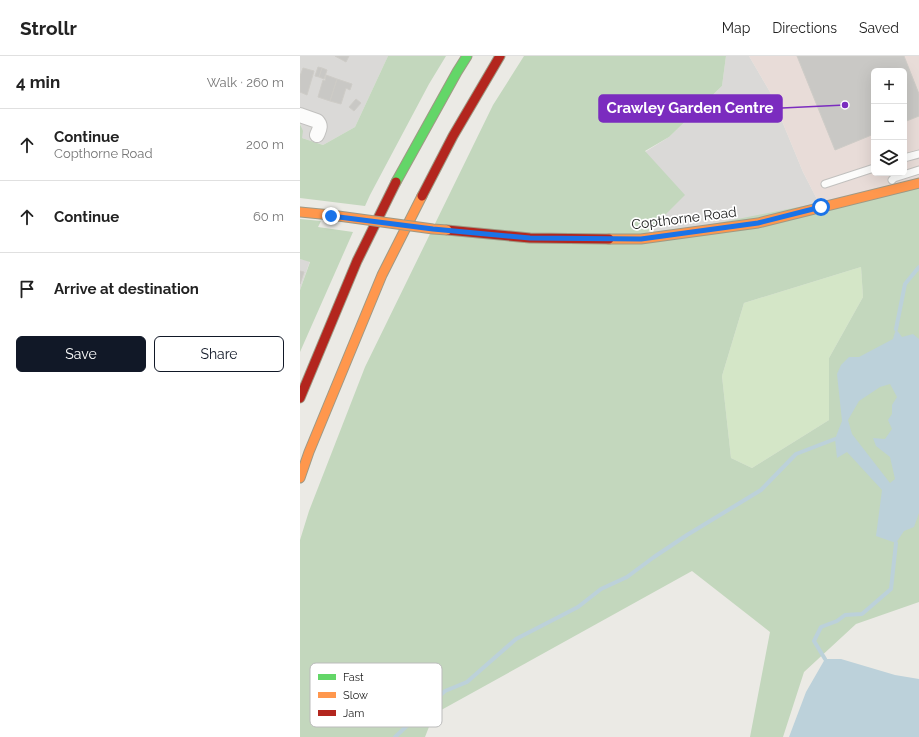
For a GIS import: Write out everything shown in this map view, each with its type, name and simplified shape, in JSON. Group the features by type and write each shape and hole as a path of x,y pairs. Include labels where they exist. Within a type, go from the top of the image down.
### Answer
{"main road":[{"path":"300,398 357,261 394,186 467,56"},
{"path":"300,478 309,452 382,275 453,136 500,56"},
{"name":"Copthorne Road","path":"300,212 447,230 530,238 641,239 758,223 919,183"}],"street":[{"path":"300,115 319,123 320,127 317,135"}],"lane":[{"path":"907,157 919,154"},
{"path":"825,184 871,169"},
{"path":"874,194 894,178 919,170"}],"shaded area":[{"path":"300,56 388,56 355,127 323,145 302,138 300,124"},
{"path":"726,56 749,56 770,92 803,172 821,207 641,239 645,152 669,137 722,86"},
{"path":"749,56 919,56 919,183 821,207 803,172 770,92"},
{"path":"300,259 310,261 300,290"}],"green space":[{"path":"388,56 446,56 429,84 365,206 300,198 300,124 303,131 302,138 323,145 355,127"},
{"path":"524,56 726,56 722,86 669,137 645,151 685,195 642,238 919,183 919,602 856,624 804,672 783,737 750,737 770,632 692,571 442,710 442,663 310,663 310,727 429,727 425,737 300,737 300,540 309,511 365,367 493,105","holes":["861,267 863,297 829,358 829,420 752,468 731,458 722,376 744,303"]},
{"path":"300,219 321,221 318,227 353,232 300,352 300,290 310,262 300,259"},
{"path":"861,267 863,297 829,358 829,420 752,468 731,458 722,376 744,303"}],"water":[{"path":"896,329 902,337 913,334 919,339 919,513 914,527 904,531 896,543 876,536 882,490 847,452 837,458 835,439 842,421 837,374 841,365 849,357 859,357 893,339","holes":["890,384 897,397 892,405 892,414 888,420 892,429 885,439 873,438 876,446 890,457 895,479 890,483 852,434 848,420 859,401 880,387"]},
{"path":"825,659 841,659 895,675 919,679 919,737 789,737 806,692"}],"building":[{"path":"335,56 349,56 346,62"},
{"path":"797,56 904,56 919,94 919,116 907,121 907,68 871,68 871,135 835,150"},
{"path":"318,67 322,68 319,77 315,76"},
{"path":"303,68 314,71 307,95 300,92 300,76"},
{"path":"322,68 327,70 324,79 319,77"},
{"path":"326,75 337,79 330,101 318,97"},
{"path":"337,79 352,84 350,90 346,88 341,104 330,101"},
{"path":"356,99 361,103 354,111 349,107"},
{"path":"300,271 304,272 300,284"}],"waterway":[{"path":"896,329 905,284 919,267"},
{"path":"442,694 445,691 467,682 516,639 578,607 601,589 627,577 687,535 761,490 796,454 835,439"},
{"path":"825,659 814,641 821,627 837,621 845,615 862,614 891,589 896,543"},
{"path":"395,737 406,727"}],"traffic: fast":[{"path":"396,182 467,56"}],"traffic: slow":[{"path":"609,239 641,239 758,223 919,183"},
{"path":"300,478 309,452 382,275 422,196"},
{"path":"300,212 331,215"},
{"path":"331,215 447,230"}],"traffic: jam":[{"path":"422,196 453,136 500,56"},
{"path":"300,398 357,261 396,182"},
{"path":"447,230 530,238 609,239"}],"place":[{"name":"Crawley Garden Centre","path":"845,105"}],"route":[{"path":"331,216 433,229 530,238 641,239 758,223 821,207"}]}
